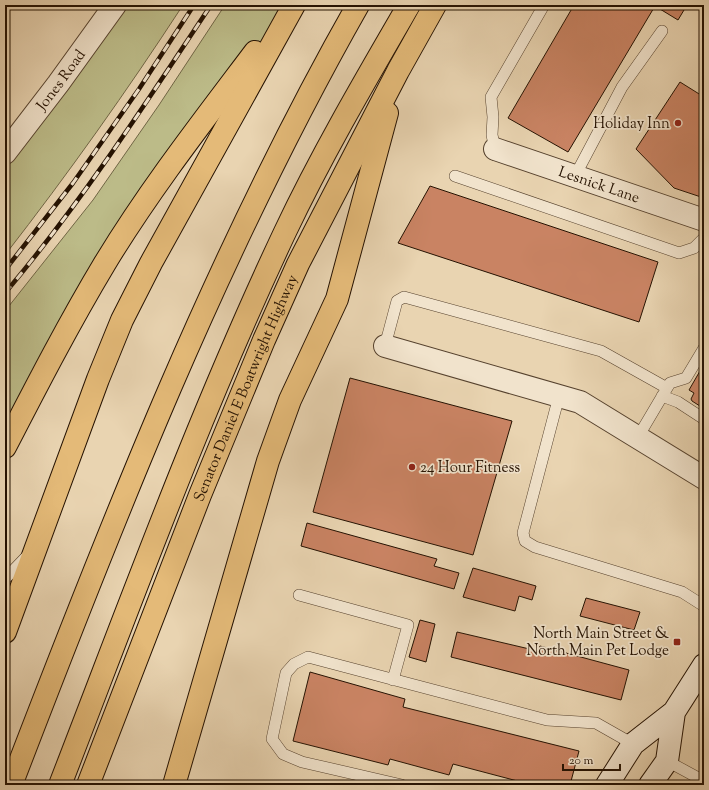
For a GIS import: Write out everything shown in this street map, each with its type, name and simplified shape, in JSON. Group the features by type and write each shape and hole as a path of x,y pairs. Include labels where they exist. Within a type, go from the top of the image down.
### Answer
{"highway":[{"path":"5,447 56,348 106,262 172,163 290,5"},
{"path":"5,632 98,379 122,320 155,256 294,5"},
{"path":"11,785 119,513 213,288 286,137 358,5"},
{"path":"60,785 176,487 252,304 286,229 409,5"},
{"name":"Senator Daniel E Boatwright Highway","path":"88,785 200,495 264,340 298,264 398,71 435,5"},
{"path":"174,785 268,461 290,400 337,299 398,71"}],"street":[{"name":"Jones Road","path":"5,153 58,84 115,5"},
{"name":"Lesnick Lane","path":"495,149 704,220"},
{"path":"385,346 580,402 704,478"},
{"path":"607,785 633,744 674,712 704,665"},
{"path":"650,785 667,761 674,712"}],"lane":[{"path":"495,149 492,135 493,117 491,98 544,5"},
{"path":"575,176 622,87 662,31"},
{"path":"454,176 679,252 694,248 704,238"},
{"path":"385,346 397,301 404,297 601,351 704,419"},
{"path":"638,437 670,383 686,378 704,348"},
{"path":"560,396 523,533 525,541 535,548 682,592 704,606"},
{"path":"5,579 36,547"},
{"path":"299,596 408,625 393,680"},
{"path":"402,785 302,762 283,754 272,739 286,673 294,664 308,657 547,720 596,724 633,744"},
{"path":"667,761 704,781"}],"shaded area":[{"path":"115,5 183,5 97,132 5,255 5,153"},
{"path":"225,5 290,5 172,163 5,446 5,311 93,200 159,105"}],"building":[{"path":"574,5 687,5 678,20 655,6 568,152 508,118"},
{"name":"Holiday Inn","path":"680,82 704,97 704,198 674,188 636,149"},
{"path":"430,186 658,262 639,322 398,243"},
{"path":"704,364 703,408 692,401 691,399 694,393 689,390"},
{"name":"24 Hour Fitness","path":"350,378 512,421 473,555 313,512"},
{"path":"307,523 437,559 434,566 459,573 454,589 301,546"},
{"path":"473,568 536,586 532,600 519,596 515,611 463,597"},
{"path":"586,598 640,612 634,630 580,616"},
{"path":"420,620 435,624 426,662 409,657"},
{"path":"457,632 538,651 540,646 629,670 621,700 451,657"},
{"path":"310,672 405,699 403,707 579,751 570,785 524,785 525,783 453,764 449,775 390,759 388,765 293,741"}],"railway":[{"path":"5,270 73,183 139,89 194,5"},
{"path":"5,293 60,224 112,152 211,5"}],"place":[{"name":"Holiday Inn","path":"678,123"},
{"name":"24 Hour Fitness","path":"412,467"},
{"name":"North Main Street & North Main Pet Lodge","path":"677,642"}]}
